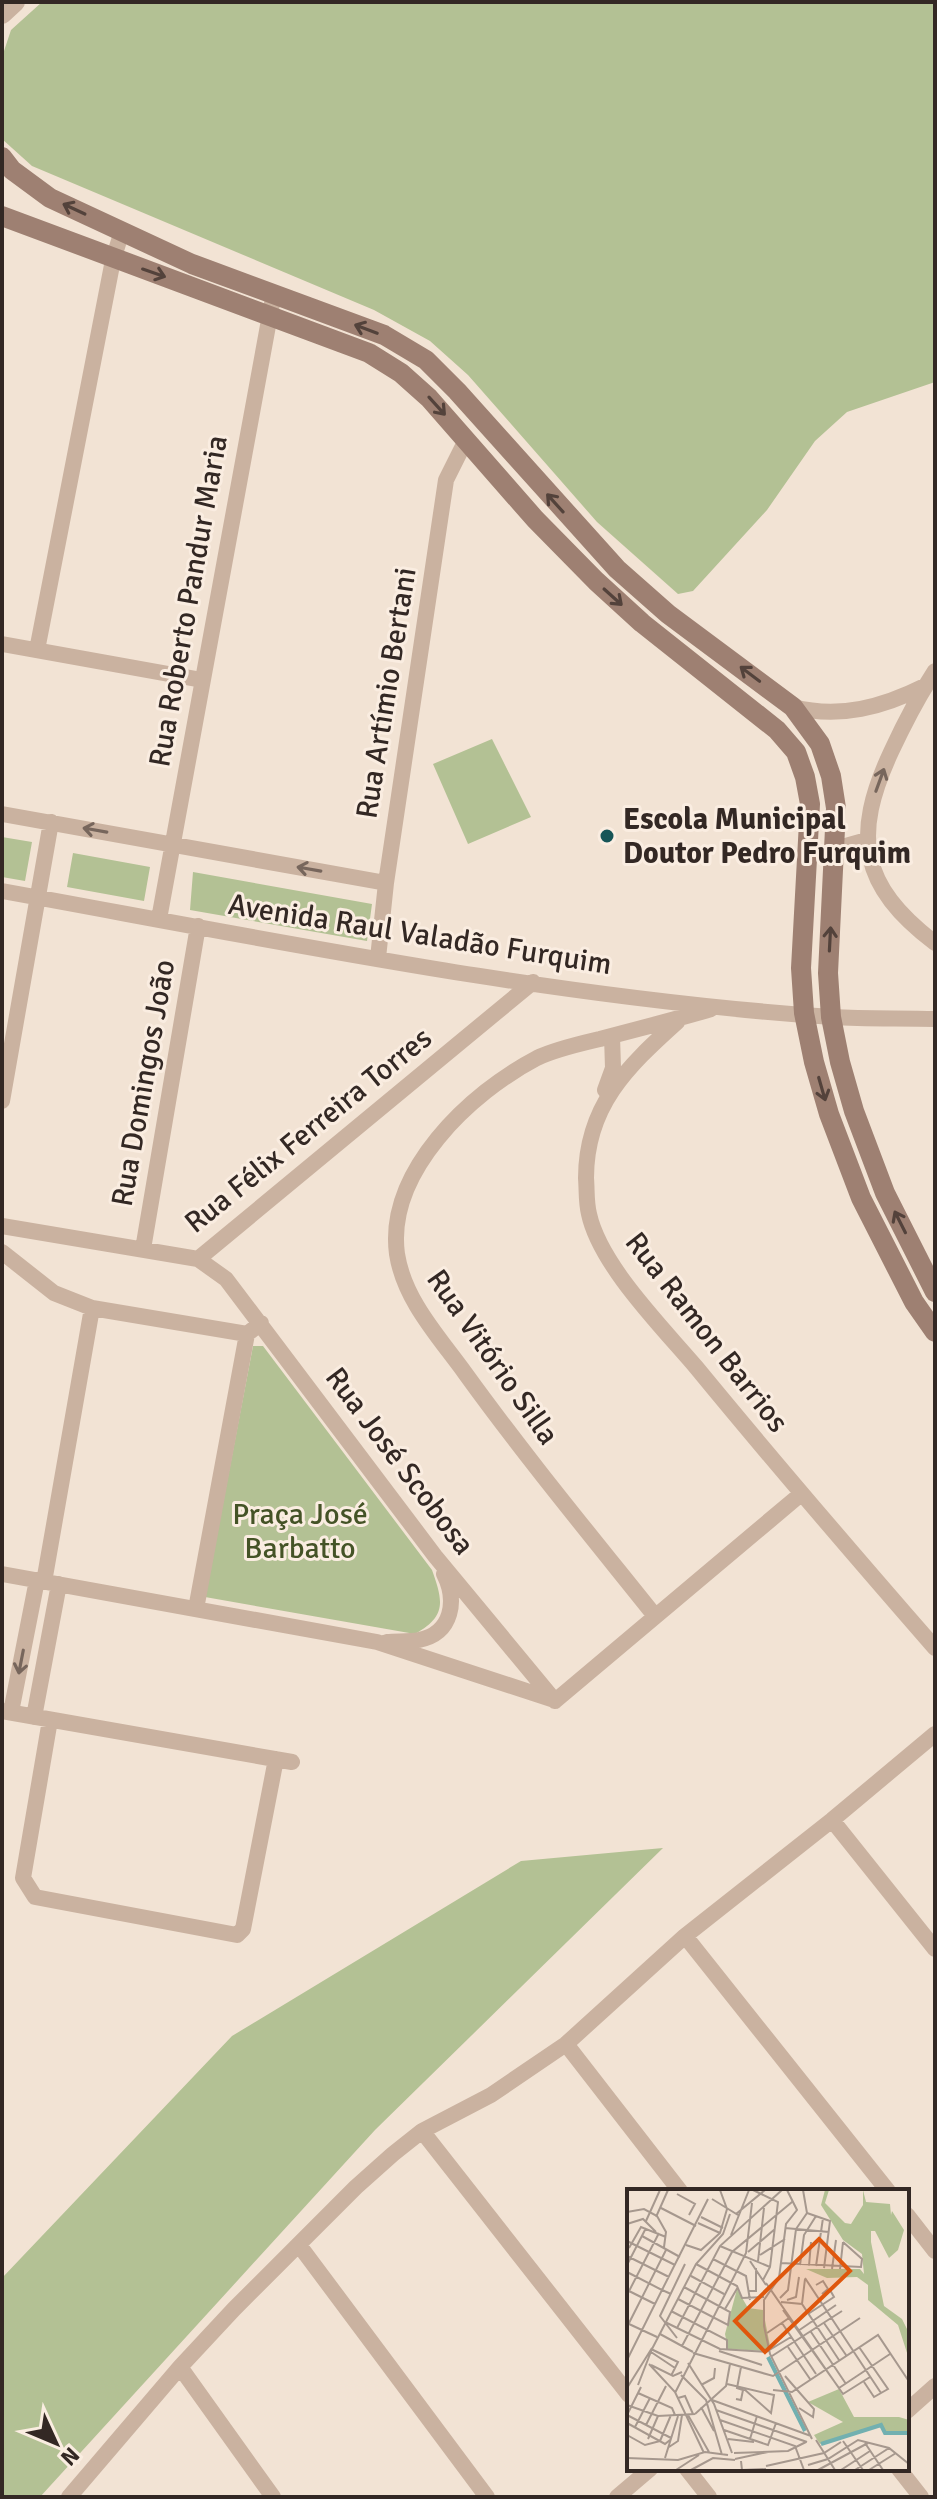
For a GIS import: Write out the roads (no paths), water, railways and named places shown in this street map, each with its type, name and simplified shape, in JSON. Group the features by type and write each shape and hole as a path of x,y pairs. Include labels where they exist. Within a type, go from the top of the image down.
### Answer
{"main road":[{"path":"2,157 12,170 50,198 192,264 384,335 426,360 617,569 668,614 787,702 820,744 831,776 836,808 828,973 831,1017 840,1062 854,1111 885,1193 935,1292"},
{"path":"2,216 113,260 369,353 401,373 429,398 535,519 596,581 642,623 777,730 796,752 810,804 801,968 804,1013 814,1062 829,1114 861,1198 914,1302 935,1332"},
{"path":"764,721 787,702"}],"street":[{"path":"2,14 15,2"},
{"path":"37,650 113,260 122,231"},
{"name":"Rua Roberto Pandur Maria","path":"159,919 274,293"},
{"name":"Rua Artímio Bertani","path":"378,958 386,883 446,480 466,440"},
{"path":"2,644 202,680"},
{"path":"935,671 881,775 870,808 867,840 874,870 889,898 909,923 935,943"},
{"path":"787,702 816,713 867,709 925,686"},
{"name":"Avenida Raul Valadão Furquim","path":"2,814 386,883"},
{"path":"2,1101 51,822"},
{"path":"835,849 867,840"},
{"name":"Avenida Raul Valadão Furquim","path":"2,891 378,958 533,982 831,1017 935,1019"},
{"name":"Rua Domingos João","path":"143,1249 198,926"},
{"name":"Rua Félix Ferreira Torres","path":"2,1226 198,1259 533,982"},
{"name":"Rua Ramon Barrios","path":"720,1006 681,1018 635,1061 598,1111 589,1139 586,1166 589,1213 596,1236 629,1286 801,1494 935,1648"},
{"name":"Rua Vitório Silla","path":"655,1616 489,1407 421,1312 404,1282 397,1253 397,1224 404,1196 419,1165 459,1115 478,1097 539,1057 681,1018"},
{"path":"598,1111 613,1068 612,1036"},
{"path":"2,1252 54,1293 92,1308 247,1334"},
{"name":"Rua José Scobosa","path":"198,1259 226,1279 435,1556 555,1701"},
{"path":"47,1582 6,1712 42,1718 284,1760 243,1929 237,1935 35,1897 23,1878 42,1718 47,1582 92,1308"},
{"path":"196,1609 247,1334 261,1323"},
{"path":"2,1574 377,1642 555,1701 801,1494"},
{"path":"377,1642 420,1640 434,1635 445,1624 451,1612 452,1597 435,1556"},
{"path":"69,2497 180,2367 356,2187 422,2131 491,2095 566,2044 685,1936 935,1734"},
{"path":"832,1820 935,1949"},
{"path":"685,1936 886,2189"},
{"path":"566,2044 678,2189"},
{"path":"422,2131 627,2392"},
{"path":"909,2218 935,2251"},
{"path":"299,2245 487,2497"},
{"path":"180,2367 273,2497"},
{"path":"909,2409 935,2386"},
{"path":"617,2497 648,2471"},
{"path":"689,2471 709,2497"},
{"path":"901,2471 921,2497"}],"place":[{"name":"Escola Municipal Doutor Pedro Furquim","path":"607,836"}],"park label":[{"name":"Praça José Barbatto","path":"300,1531"}]}
